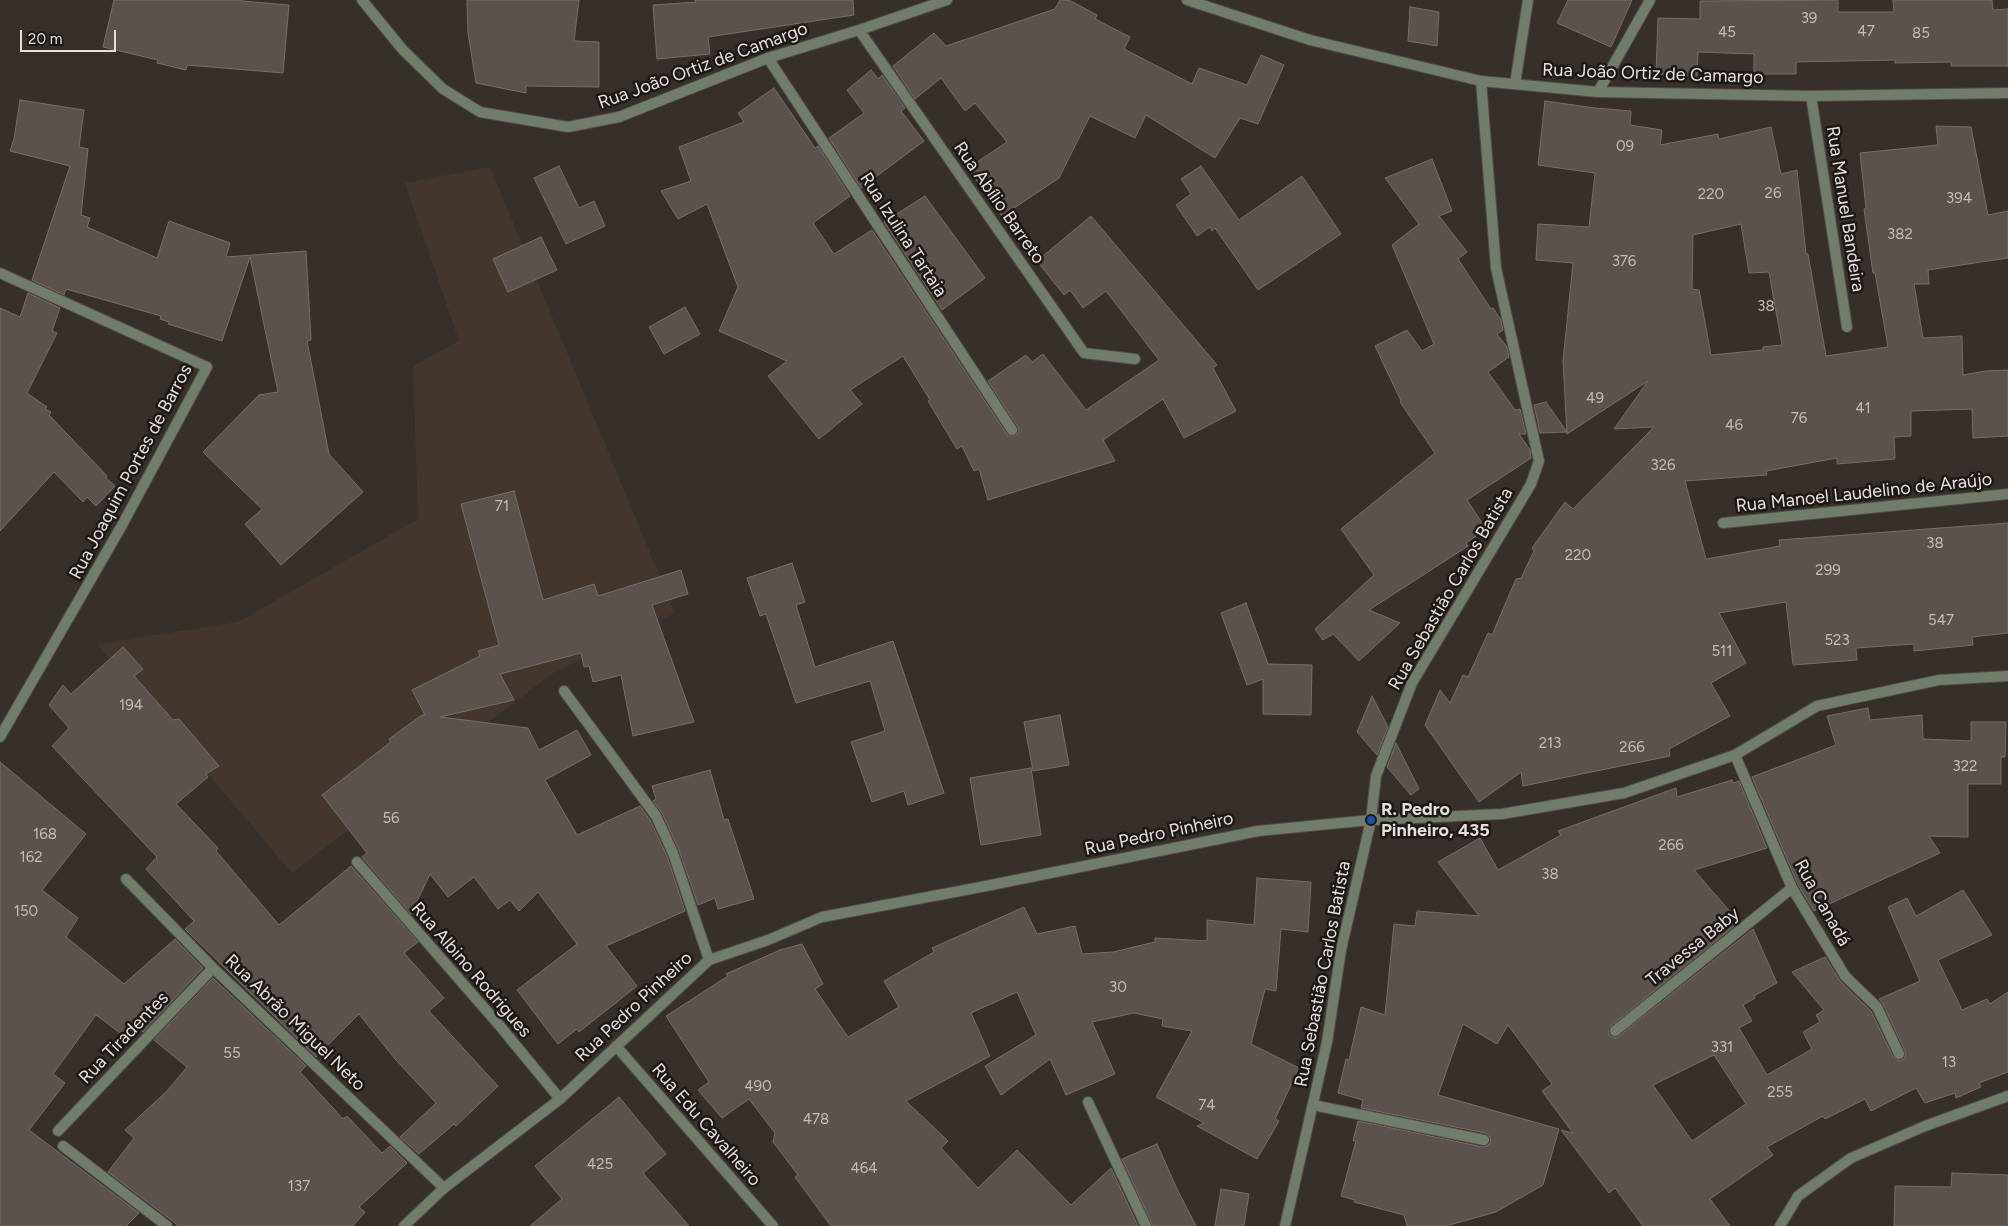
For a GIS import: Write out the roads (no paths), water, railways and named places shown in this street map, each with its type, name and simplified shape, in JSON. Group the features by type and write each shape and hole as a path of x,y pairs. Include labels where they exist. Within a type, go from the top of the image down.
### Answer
{"street":[{"name":"Rua João Ortiz de Camargo","path":"362,0 402,50 443,89 465,103 480,112 568,126 618,117 768,58 859,30 946,0"},
{"name":"Rua João Ortiz de Camargo","path":"1187,0 1310,40 1481,81 1598,92 1811,96 2008,93"},
{"path":"1515,84 1528,0"},
{"path":"1598,92 1650,0"},
{"name":"Rua Abílio Barreto","path":"859,30 1084,353 1135,359"},
{"name":"Rua Izulina Tartaia","path":"768,58 1012,430"},
{"name":"Rua Sebastião Carlos Batista","path":"1284,1226 1327,1042 1341,950 1371,820 1376,776 1412,683 1531,484 1538,461 1496,268 1481,81"},
{"name":"Rua Manuel Bandeira","path":"1811,96 1847,327"},
{"name":"Rua Joaquim Portes de Barros","path":"0,273 207,367 121,527 0,737"},
{"name":"Rua Manoel Laudelino de Araújo","path":"1723,523 2008,494"},
{"name":"Rua Pedro Pinheiro","path":"404,1226 444,1188 560,1099 709,960 768,940 822,916 981,887 1258,831 1371,820 1502,814 1624,793 1735,755 1817,706 1939,680 2008,676"},
{"path":"564,691 656,816 673,853 709,960"},
{"name":"Rua Canadá","path":"1735,755 1792,888 1845,976 1878,1007 1899,1054"},
{"name":"Rua Albino Rodrigues","path":"356,862 499,1025 560,1099"},
{"name":"Rua Abrão Miguel Neto","path":"126,879 213,968 444,1188"},
{"name":"Travessa Baby","path":"1615,1031 1792,888"},
{"name":"Rua Tiradentes","path":"58,1131 213,968"},
{"name":"Rua Edu Cavalheiro","path":"616,1046 773,1226"},
{"path":"1780,1226 1798,1196 1851,1158 1925,1126 2008,1096"},
{"path":"1088,1102 1146,1226"},
{"path":"1313,1105 1484,1140"},
{"path":"63,1146 167,1226"}],"place":[{"name":"R. Pedro Pinheiro, 435","path":"1371,820"}]}
